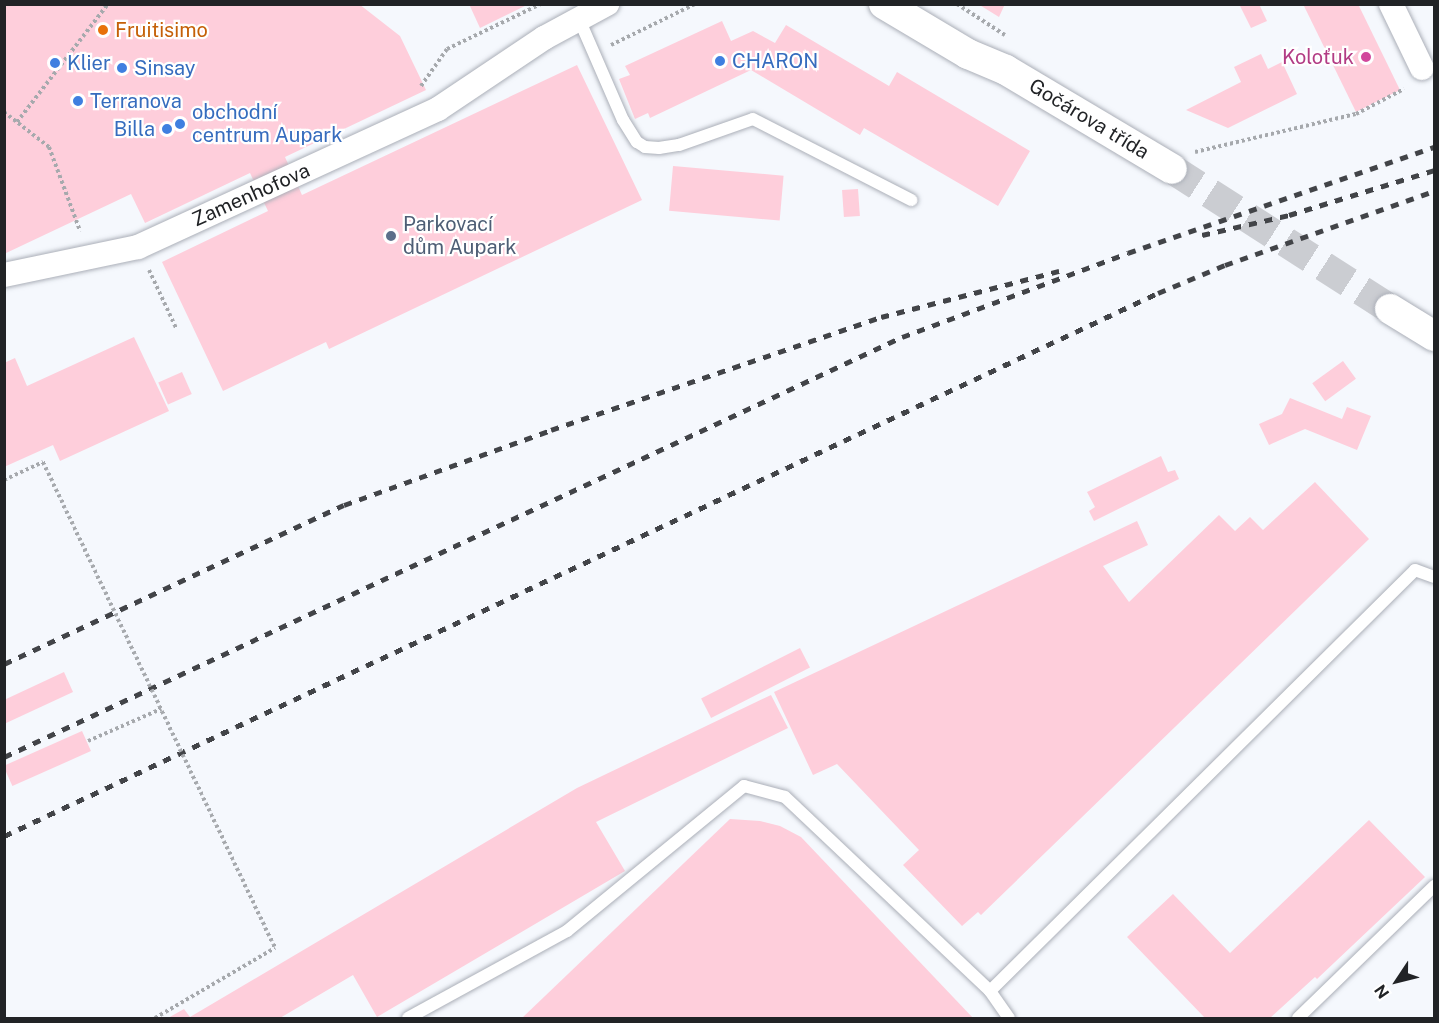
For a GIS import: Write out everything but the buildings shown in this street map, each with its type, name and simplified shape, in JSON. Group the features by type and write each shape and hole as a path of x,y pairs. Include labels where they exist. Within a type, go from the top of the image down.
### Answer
{"street":[{"name":"Zamenhofova","path":"7,274 138,247 438,110 535,44 607,4"},
{"name":"Gočárova třída","path":"884,4 968,54 1006,70 1179,161"},
{"name":"Gočárova třída","path":"925,4 959,28 1006,70"},
{"path":"1391,4 1422,68"},
{"path":"1390,309 1434,336"}],"lane":[{"path":"579,19 623,120 637,142 645,147 659,148 679,145 753,119 911,200"},
{"path":"990,991 1415,570 1434,577"},
{"path":"408,1018 567,931 744,786 785,797 990,991 1009,1018"},
{"path":"1298,1018 1434,886"}],"path":[{"path":"17,122 108,4"},
{"path":"418,90 447,48 541,4"},
{"path":"594,53 695,4"},
{"path":"1179,161 1356,114 1402,91 1422,68"},
{"path":"4,112 49,147 84,242"},
{"path":"138,247 176,328"},
{"path":"4,480 43,462 275,948 155,1018"},
{"path":"88,741 161,709"}],"tunnel":[{"path":"1172,169 1390,309"}],"railway":[{"path":"4,757 902,337 1128,253 1434,147"},
{"path":"1202,235 1289,215 1434,170"},
{"path":"4,836 1158,293 1225,265 1434,191"},
{"path":"4,664 344,505 551,430 881,317 1059,271"}],"place":[{"name":"Fruitisimo","path":"103,30"},
{"name":"Koloťuk","path":"1366,57"},
{"name":"CHARON","path":"720,61"},
{"name":"Klier","path":"55,63"},
{"name":"Sinsay","path":"122,68"},
{"name":"Terranova","path":"78,101"},
{"name":"obchodní centrum Aupark","path":"180,124"},
{"name":"Billa","path":"167,129"},
{"name":"Parkovací dům Aupark","path":"391,236"}]}
